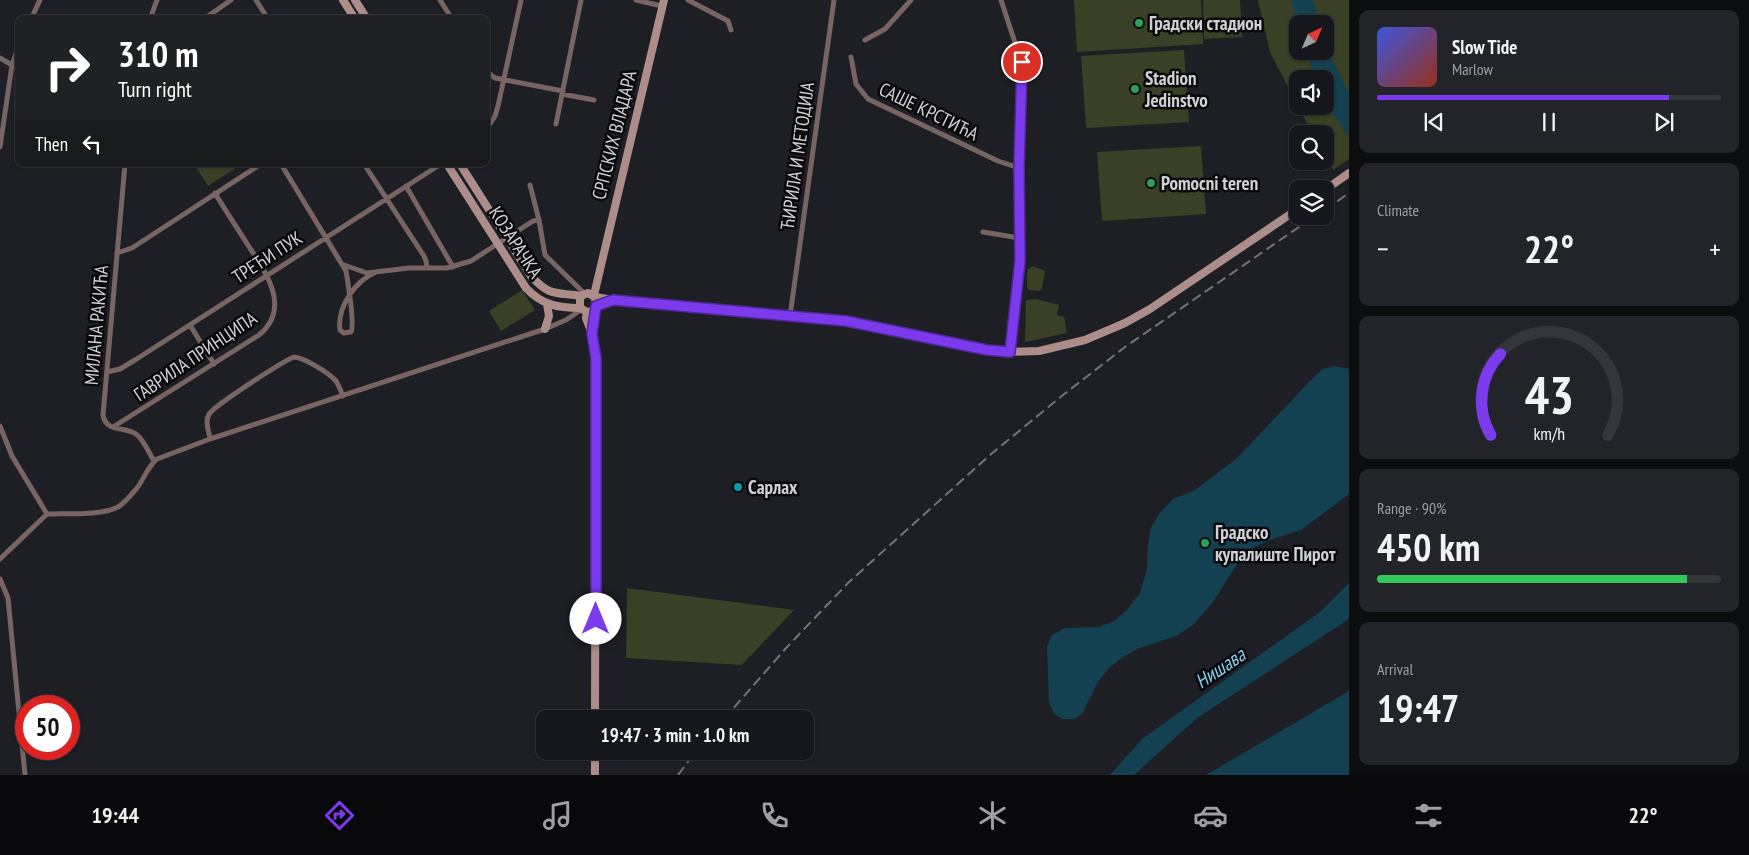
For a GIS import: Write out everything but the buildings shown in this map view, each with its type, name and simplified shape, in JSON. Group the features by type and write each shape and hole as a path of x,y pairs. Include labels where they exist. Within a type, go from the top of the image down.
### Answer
{"street":[{"path":"33,15 40,0"},
{"path":"151,15 157,0"},
{"path":"210,15 232,0"},
{"path":"256,0 265,15"},
{"path":"343,0 353,15"},
{"path":"355,0 364,15"},
{"path":"440,0 449,15"},
{"path":"490,124 495,116 521,0"},
{"path":"556,124 581,0"},
{"path":"636,0 663,3"},
{"path":"688,0 728,21 731,30"},
{"name":"ЋИРИЛА И МЕТОДИЈА","path":"790,316 834,0"},
{"path":"864,40 885,29 911,0"},
{"path":"1001,0 1023,67 1019,168 1020,261 1010,352"},
{"name":"СРПСКИХ ВЛАДАРА","path":"588,295 597,277 663,3"},
{"path":"0,147 12,65 15,56"},
{"name":"САШЕ КРСТИЋА","path":"851,57 856,84 868,98 998,161 1019,168"},
{"path":"0,58 12,65"},
{"path":"490,75 504,80 594,100"},
{"name":"МИЛАНА РАКИЋА","path":"113,427 104,420 104,415 125,167"},
{"path":"117,253 132,248 256,167"},
{"path":"283,167 344,265 346,271 349,296 353,326 352,332 347,334 341,331 339,327 340,320 349,296 364,278 376,272"},
{"path":"366,167 424,256 427,268"},
{"name":"ТРЕЋИ ПУК","path":"107,372 127,366 436,167"},
{"name":"КОЗАРАЧКА","path":"449,167 526,288 537,299 547,304 564,308 588,309"},
{"name":"КОЗАРАЧКА","path":"462,167 531,276 542,288 561,295 588,295 613,300 846,321 987,350 1010,352 1039,351 1086,340 1125,323 1158,304 1289,214"},
{"path":"1334,184 1349,173"},
{"path":"530,185 545,255 588,295 586,318 592,334 596,358 596,710"},
{"path":"406,186 453,267"},
{"name":"ГАВРИЛА ПРИНЦИПА","path":"113,427 259,335 270,322 274,311 275,299 267,275 215,193"},
{"path":"344,265 367,273 408,268 437,269 453,267 471,261 533,221 539,220"},
{"path":"983,232 1020,238"},
{"path":"588,295 579,301 588,309"},
{"path":"0,559 47,514 96,512 118,507 135,490 154,461 210,439 545,328 613,300"},
{"path":"545,328 548,316 547,304"},
{"path":"190,324 214,364"},
{"path":"210,439 207,424 210,413 294,357 306,360 331,377 336,382 343,396"},
{"path":"0,426 12,456 47,514"},
{"path":"113,427 135,433 154,461"},
{"path":"0,579 8,598 25,775"},
{"path":"595,775 596,760"}],"green space":[{"name":"Градски стадион","path":"1074,0 1201,0 1203,44 1077,52"},
{"path":"1203,0 1240,0 1242,37 1204,39"},
{"path":"1258,0 1349,0 1349,159 1334,169 1334,125 1308,125 1303,115 1334,115 1334,70 1289,70 1289,89 1270,52"},
{"name":"Stadion Jedinstvo","path":"1184,50 1189,122 1086,128 1081,56"},
{"name":"Pomocni teren","path":"1201,146 1206,214 1102,221 1097,152"},
{"path":"196,167 237,167 208,186"},
{"path":"1033,266 1045,271 1042,289 1039,291 1029,290 1027,287 1027,270"},
{"path":"522,290 535,310 501,331 489,311"},
{"path":"1036,299 1059,305 1057,315 1064,317 1067,333 1025,342 1026,300"},
{"path":"627,588 794,610 742,665 626,658"}],"water":[{"path":"1291,0 1313,0 1317,15 1295,15"},
{"path":"1309,60 1332,60 1349,93 1349,137 1334,115 1334,70 1313,70"},
{"name":"Градско купалиште Пирот","path":"1335,366 1349,369 1349,494 1301,530 1267,541 1253,548 1239,561 1213,602 1193,625 1176,636 1137,649 1109,668 1098,682 1082,714 1074,719 1063,719 1054,714 1049,702 1047,647 1052,635 1065,628 1099,627 1114,621 1127,610 1140,593 1147,568 1151,528 1159,514 1173,499 1195,490 1236,459 1313,378 1323,369"},
{"path":"1349,583 1349,619 1197,718 1134,775 1110,775 1142,739 1320,612"},
{"path":"1349,691 1349,775 1206,775"}],"railway":[{"path":"1334,204 1349,193"},
{"path":"732,710 787,647 849,582 990,455 1125,347 1302,225"},
{"path":"678,775 689,760"}],"place":[{"name":"Градски стадион","path":"1139,23"},
{"name":"Stadion Jedinstvo","path":"1135,89"},
{"name":"Pomocni teren","path":"1151,183"},
{"name":"Сарлах","path":"738,487"},
{"name":"Градско купалиште Пирот","path":"1205,543"}],"route":[{"path":"596,619 596,358 592,334 596,306 613,300 846,321 987,350 1010,352 1020,261 1019,168 1022,62"}],"water label":[{"name":"Нишава","path":"1220,668"}]}
